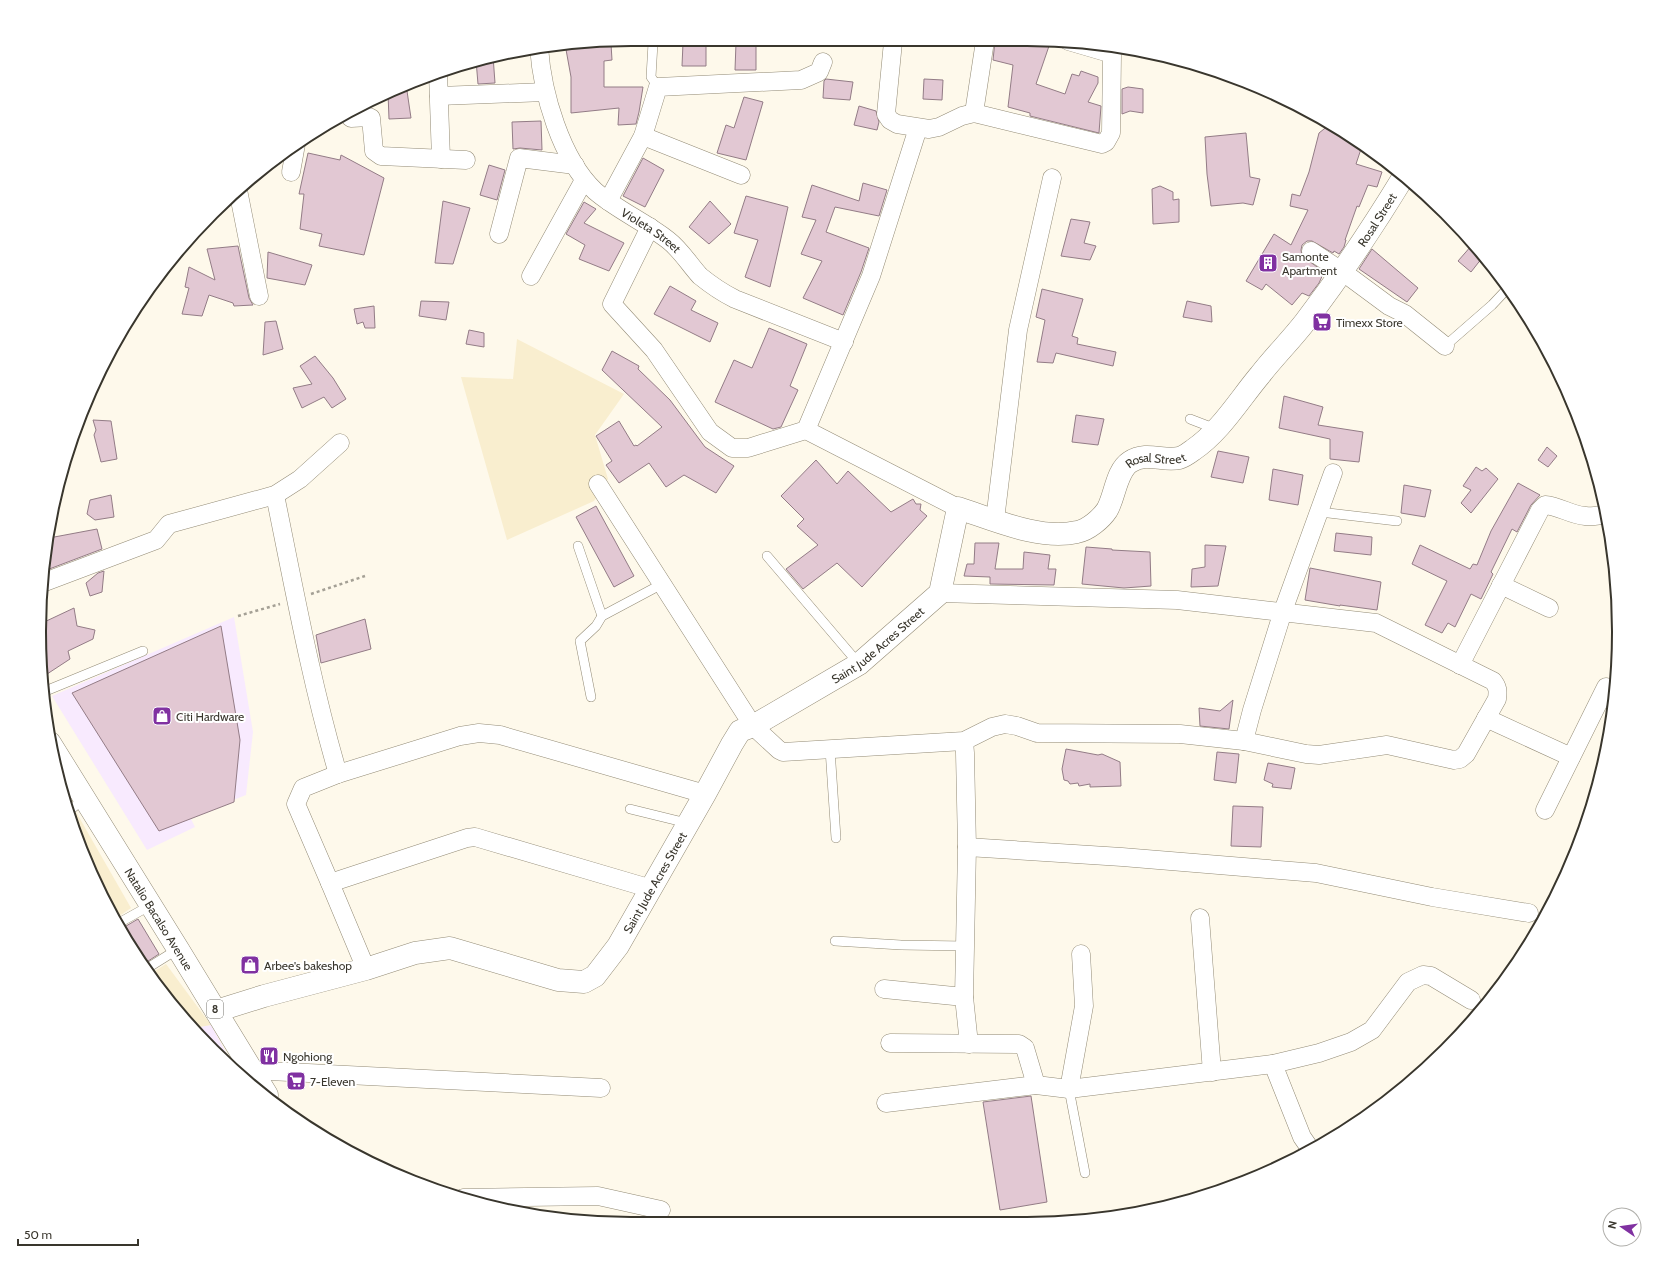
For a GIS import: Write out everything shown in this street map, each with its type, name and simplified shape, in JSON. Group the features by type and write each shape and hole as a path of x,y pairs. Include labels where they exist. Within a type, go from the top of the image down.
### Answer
{"street":[{"path":"893,46 886,114 890,120 897,124 929,129 939,127 962,116 974,113 1102,144 1106,142 1111,133 1112,55 1102,51"},
{"path":"974,113 984,46"},
{"name":"Violeta Street","path":"540,53 546,92 559,134 580,172 608,201 650,227 669,241 700,276 720,291 735,299 844,342"},
{"path":"608,201 643,136 658,87 801,80 819,72 823,62"},
{"path":"438,79 441,159"},
{"path":"439,96 546,92"},
{"path":"351,118 371,118 374,151 377,154 386,156 466,160"},
{"path":"650,227 612,304 654,350 710,432 732,448 748,448 806,430 871,276 918,128"},
{"path":"643,136 741,176"},
{"path":"290,172 294,154"},
{"path":"499,234 519,158 580,172 531,276"},
{"path":"995,520 1018,330 1052,178"},
{"name":"Rosal Street","path":"806,430 958,508 1028,530 1052,534 1078,532 1093,525 1107,510 1119,477 1128,463 1141,457 1179,458 1194,450 1216,429 1304,324 1343,272 1401,181"},
{"path":"239,196 259,296"},
{"path":"1311,251 1390,306 1405,314 1445,346"},
{"path":"48,581 156,540 169,524 274,495 300,479 340,443"},
{"path":"1244,742 1252,710 1283,611 1334,473"},
{"path":"598,484 753,726 783,752 964,741 992,727 1005,724 1037,732 1180,734 1244,742 1306,754 1319,755 1387,745 1454,760 1460,759 1466,754 1496,699 1497,686 1493,681 1376,623 1283,611 1177,600 940,593 958,508"},
{"path":"274,495 308,657 338,774"},
{"path":"1460,665 1540,510 1545,505 1574,514 1586,516 1600,515"},
{"path":"1501,585 1549,608"},
{"name":"Saint Jude Acres Street","path":"216,1011 264,996 366,969 414,953 450,948 558,980 584,982 595,976 618,946 652,889 740,731 753,726 859,664 940,593"},
{"path":"1545,810 1606,687"},
{"path":"1486,718 1571,757"},
{"path":"366,969 296,804 303,788 338,774 460,736 479,733 500,736 705,794"},
{"path":"964,741 966,753 967,847 964,997 969,1044"},
{"name":"Natalio Bacalso Avenue","path":"60,760 260,1084"},
{"path":"330,883 474,837 652,889"},
{"path":"967,847 1316,872 1432,897 1528,912"},
{"path":"1200,918 1212,1072"},
{"path":"1070,1089 1084,1006 1081,954"},
{"path":"886,1103 1036,1085 1070,1089 1273,1064 1319,1053 1351,1042 1372,1030 1408,982 1423,975 1431,976 1471,1000"},
{"path":"884,989 964,997"},
{"path":"890,1043 1019,1044 1026,1051 1036,1085"},
{"path":"1273,1064 1307,1143"},
{"path":"251,1070 601,1088"},
{"path":"483,1198 598,1196 661,1210"}],"lane":[{"path":"653,46 651,77 658,87"},
{"path":"1445,346 1492,305 1504,293"},
{"path":"1190,419 1216,429"},
{"path":"1320,512 1397,521"},
{"path":"578,546 602,616"},
{"path":"767,556 859,664"},
{"path":"591,697 580,641 596,626 602,616 662,584"},
{"path":"49,690 143,651"},
{"path":"830,749 836,838"},
{"path":"73,807 84,799"},
{"path":"630,809 689,824"},
{"path":"123,921 151,905"},
{"path":"835,941 901,945 964,946"},
{"path":"151,966 178,949"},
{"path":"1070,1089 1085,1173"}],"shaded area":[{"path":"517,339 624,394 595,435 608,479 594,501 507,540 461,377 513,379"},
{"name":"Citi Hardware","path":"234,617 253,732 246,795 190,817 195,827 147,850 52,696"},
{"path":"73,807 131,908 120,916 91,856"},
{"path":"166,964 211,1025 199,1027 155,971"},
{"path":"211,1025 228,1056 217,1046 199,1027"}],"building":[{"path":"683,46 706,46 706,66 682,66"},
{"path":"736,46 756,46 756,70 735,70"},
{"path":"994,46 1049,47 1036,84 1065,94 1072,74 1079,76 1081,71 1098,77 1098,83 1088,102 1101,106 1099,133 1030,116 1030,113 1008,107 1013,65 993,60"},
{"path":"611,47 612,60 604,61 604,87 643,87 636,124 618,125 619,108 571,113 571,77 566,50"},
{"path":"493,63 495,83 478,84 477,67"},
{"path":"826,79 853,82 850,100 823,98 824,81"},
{"path":"924,79 943,80 942,100 923,99"},
{"path":"1128,87 1143,89 1143,113 1130,111 1122,114 1122,89"},
{"path":"407,91 411,118 389,119 388,99"},
{"path":"744,97 763,102 746,160 717,153 726,125 734,128"},
{"path":"859,106 876,111 879,122 877,130 854,125"},
{"path":"541,121 542,150 520,148 513,149 512,122"},
{"path":"1325,128 1360,151 1356,164 1382,172 1377,187 1368,185 1359,207 1357,206 1344,247 1339,254 1334,251 1333,253 1312,241 1307,241 1302,245 1302,256 1324,272 1319,283 1309,296 1302,293 1292,305 1266,284 1262,290 1246,281 1274,234 1291,245 1308,210 1290,206 1292,194 1300,196 1309,172 1319,133"},
{"path":"1246,133 1250,177 1260,179 1253,205 1243,203 1211,206 1207,174 1205,137"},
{"path":"308,153 340,160 341,155 384,178 364,255 319,246 322,234 300,229 304,194 299,194"},
{"path":"643,158 664,170 645,207 623,196"},
{"path":"489,165 505,170 497,200 480,195"},
{"path":"863,183 887,190 879,216 835,207 826,232 869,248 861,272 843,315 803,298 822,261 801,254 816,220 802,217 812,185 859,201"},
{"path":"1160,186 1173,192 1173,200 1179,199 1179,222 1153,224 1152,189"},
{"path":"746,196 788,207 770,287 745,277 758,240 734,233"},
{"path":"443,201 470,208 453,264 435,263"},
{"path":"710,201 731,224 709,244 689,227"},
{"path":"584,202 596,209 584,223 624,243 609,271 579,259 585,245 566,234"},
{"path":"1071,219 1090,222 1084,243 1096,246 1090,260 1061,256"},
{"path":"238,246 249,298 253,305 234,306 233,303 209,295 202,316 182,314 189,288 185,287 189,267 215,280 207,249"},
{"path":"1469,248 1480,261 1471,272 1458,261"},
{"path":"1372,249 1418,288 1407,302 1359,269"},
{"path":"268,252 312,265 305,285 267,278"},
{"path":"670,286 696,301 691,310 718,323 710,342 654,314"},
{"path":"1042,289 1083,299 1072,336 1078,338 1077,344 1116,352 1113,366 1056,353 1053,363 1037,362 1045,320 1036,317"},
{"path":"421,301 449,302 446,320 419,316"},
{"path":"1187,301 1211,306 1212,322 1183,317"},
{"path":"374,306 375,328 365,328 363,322 357,324 354,309"},
{"path":"276,321 283,349 263,355 265,322"},
{"path":"769,328 807,344 790,386 798,390 781,427 773,429 715,402 734,360 752,368"},
{"path":"469,330 484,333 484,347 466,344"},
{"path":"612,351 639,366 638,369 670,400 705,447 734,466 716,493 684,475 666,487 649,463 619,483 606,465 612,461 596,436 619,421 634,446 637,446 662,427 602,370"},
{"path":"315,356 333,378 346,399 332,408 324,397 302,408 293,388 312,384 300,366"},
{"path":"1284,396 1323,407 1318,425 1363,432 1359,462 1330,459 1330,439 1279,428"},
{"path":"1076,415 1104,419 1098,445 1072,442"},
{"path":"93,420 111,421 117,459 101,462 94,435 96,430"},
{"path":"1547,447 1557,456 1548,467 1538,460"},
{"path":"1218,451 1249,457 1243,483 1211,477"},
{"path":"816,460 837,484 848,471 891,512 913,499 916,504 921,504 920,510 927,516 862,587 837,563 803,589 786,569 818,545 797,526 804,519 781,496"},
{"path":"1476,467 1482,471 1486,468 1498,479 1471,513 1461,503 1471,490 1463,486"},
{"path":"1273,469 1303,475 1298,505 1269,500"},
{"path":"1518,483 1540,495 1531,505 1517,532 1512,529 1491,572 1493,574 1481,599 1471,594 1455,627 1448,623 1442,633 1425,625 1447,581 1412,564 1420,545 1470,569 1473,564 1477,565 1491,531"},
{"path":"1404,485 1431,490 1425,517 1401,513"},
{"path":"111,495 114,517 95,520 87,514 90,500"},
{"path":"596,506 634,576 614,587 576,517"},
{"path":"97,529 102,549 50,569 54,537"},
{"path":"1336,533 1372,537 1371,555 1334,551"},
{"path":"975,543 999,543 995,569 1023,569 1024,552 1050,555 1048,569 1056,569 1054,585 990,584 990,577 964,576 967,564 974,564"},
{"path":"1205,545 1226,546 1218,586 1191,587 1192,569 1205,567"},
{"path":"1086,547 1150,552 1151,586 1124,588 1082,584"},
{"path":"1310,568 1381,582 1377,610 1305,600"},
{"path":"104,571 102,592 90,596 86,583 98,573"},
{"path":"74,608 77,626 95,630 93,639 68,651 70,659 47,674 46,632 46,621"},
{"path":"365,619 371,649 321,663 316,635"},
{"name":"Citi Hardware","path":"221,626 240,740 234,802 159,831 72,693"},
{"path":"1233,700 1229,729 1200,726 1199,708 1220,711"},
{"path":"1066,749 1098,755 1102,754 1120,762 1121,786 1090,787 1090,784 1079,786 1078,783 1070,784 1068,781 1064,780 1062,769"},
{"path":"1217,752 1239,754 1236,783 1214,780"},
{"path":"1268,763 1295,768 1291,789 1272,787 1273,784 1264,780"},
{"path":"1233,806 1263,807 1261,847 1231,846"},
{"path":"138,919 159,954 148,961 125,926"},
{"path":"1031,1096 1047,1202 1000,1210 983,1102"}],"place":[{"name":"Samonte Apartment","path":"1268,263"},
{"name":"Timexx Store","path":"1322,322"},
{"name":"Citi Hardware","path":"162,716"},
{"name":"Arbee's bakeshop","path":"250,965"},
{"name":"Ngohiong","path":"269,1056"},
{"name":"7-Eleven","path":"296,1081"}]}
